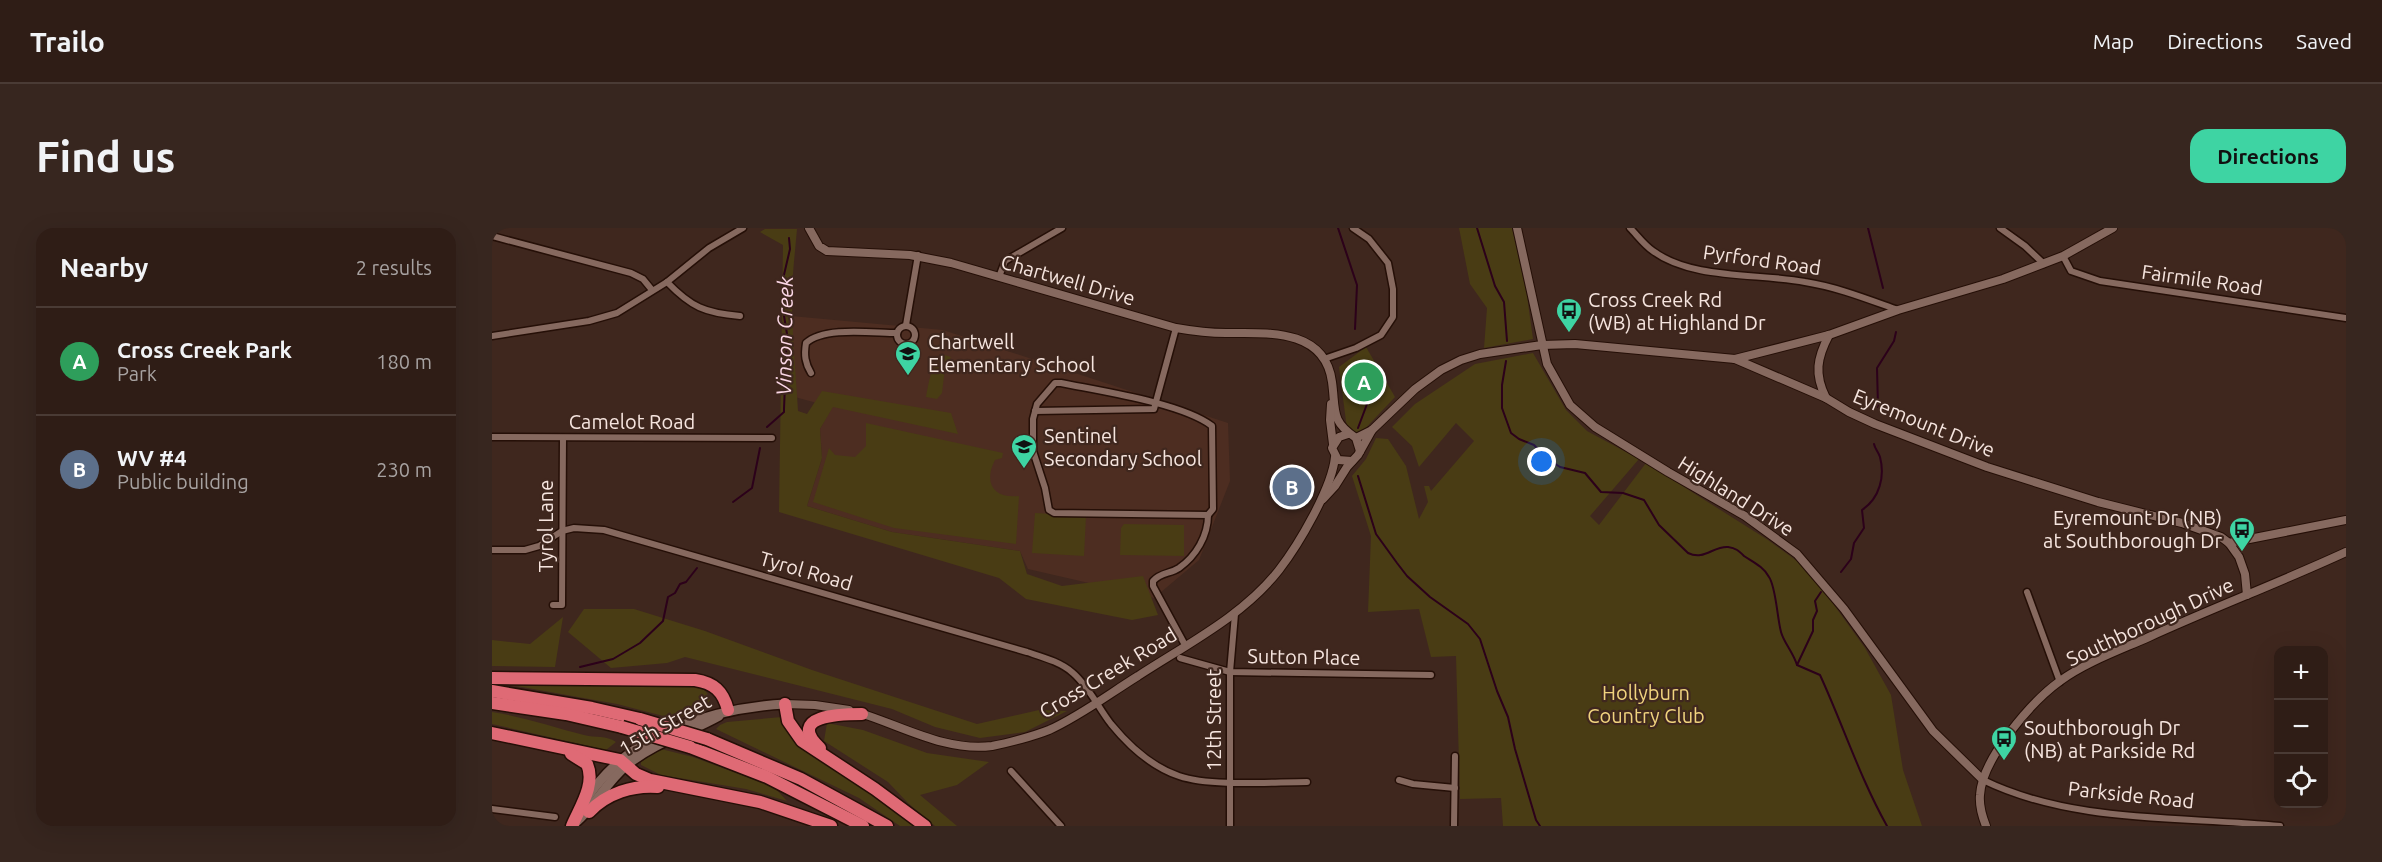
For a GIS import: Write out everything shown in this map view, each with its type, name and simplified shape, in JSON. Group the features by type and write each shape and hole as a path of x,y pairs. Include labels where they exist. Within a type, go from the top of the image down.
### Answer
{"highway":[{"path":"492,678 695,680 706,682 718,689 728,710"},
{"path":"492,691 592,708 640,719 707,740 801,779 887,826"},
{"path":"492,702 566,714 622,727 690,747 767,777 863,826"},
{"path":"785,704 788,721 796,735 808,746 851,773"},
{"path":"862,714 822,716 810,727 811,738 851,773 924,826"},
{"path":"498,734 623,762 642,777 760,802 831,826"},
{"path":"498,734 573,755 587,764 590,770 590,782 572,826"},
{"path":"589,812 600,802 621,792 651,786 684,787"}],"main road":[{"name":"15th Street","path":"572,826 592,790 623,762 660,734 701,717 728,710 785,704"},
{"name":"15th Street","path":"572,826 589,812 623,762"}],"street":[{"path":"492,336 603,318 629,307 667,282 709,248 743,228"},
{"name":"Chartwell Drive","path":"809,228 819,246 827,251 918,255 1197,332 1282,334 1313,347 1324,359"},
{"path":"999,277 1005,261 1062,228"},
{"path":"1353,228 1369,239 1388,263 1393,289 1393,316 1381,334 1356,348 1324,359 1332,380 1336,415 1340,426 1356,438 1360,451"},
{"name":"Highland Drive","path":"1517,228 1547,364 1570,405 1595,426 1668,472 1745,516 1797,554 1844,609 1933,731 1983,780"},
{"name":"Pyrford Road","path":"1630,228 1652,251 1679,264 1741,275 1804,281 1840,290 1898,310"},
{"path":"2000,228 2025,246 2044,264"},
{"path":"1735,359 1829,335 1898,310 2002,279 2063,256 2113,228"},
{"path":"492,236 631,273 642,279 652,290"},
{"path":"906,326 918,255"},
{"name":"Fairmile Road","path":"2063,256 2072,272 2100,281 2346,318"},
{"path":"667,282 697,308 713,313 740,316"},
{"path":"906,326 911,327 915,332 915,338 911,343 905,344 899,341 897,333 900,328 906,326"},
{"path":"1035,411 1151,411 1156,404 1176,328"},
{"path":"812,373 806,365 804,353 806,343 810,339 820,335 841,333 897,333"},
{"name":"Eyremount Drive","path":"1829,335 1821,351 1817,368 1826,398 1849,412 1987,467 2098,502 2203,530 2229,543"},
{"path":"1356,438 1372,430 1415,388 1461,360 1491,352 1542,345 1602,346 1735,359 1826,398"},
{"path":"1185,645 1153,586 1153,581 1159,575 1178,570 1193,554 1206,533 1208,515 1213,509 1212,426 1205,420 1156,404 1060,383 1050,387 1035,411 1033,451 1045,488 1048,510 1054,513 1208,515"},
{"path":"1333,393 1330,420 1335,457 1342,462 1352,461 1368,441 1372,430"},
{"path":"1333,444 1339,437 1348,434"},
{"name":"Camelot Road","path":"492,437 772,438"},
{"name":"Tyrol Lane","path":"553,605 562,605 563,438"},
{"name":"Cross Creek Road","path":"785,704 822,706 862,714 935,740 967,745 992,746 1048,730 1097,702 1234,614 1279,570 1320,503 1333,472 1335,457"},
{"name":"Cross Creek Road","path":"1320,503 1352,461"},
{"path":"2247,595 2245,574 2239,557 2229,543 2346,520"},
{"name":"Tyrol Road","path":"492,550 532,549 562,531 583,528 616,533 1027,652 1057,663 1072,672 1097,702 1110,724 1124,738 1154,765 1180,777 1231,782 1307,782"},
{"name":"Southborough Drive","path":"1986,826 1981,813 1980,795 1983,780 1996,753 2027,713 2060,682 2100,658 2346,552"},
{"path":"2028,592 2060,682"},
{"name":"12th Street","path":"1230,826 1230,672 1234,614"},
{"name":"Sutton Place","path":"1180,658 1230,672 1431,675"},
{"path":"1454,826 1455,756"},
{"path":"1011,771 1061,826"},
{"path":"1399,780 1455,789"},
{"name":"Parkside Road","path":"1983,780 2004,790 2071,808 2102,813 2227,820 2280,826"},
{"path":"492,809 555,817"}],"shaded area":[{"name":"Sentinel Secondary School","path":"791,316 943,330 1228,423 1230,481 1199,560 1154,598 1028,569 1020,551 892,532 807,506 822,458 820,429 832,407 791,396"}],"green space":[{"path":"1459,228 1512,228 1527,296 1533,339 1484,348 1487,308 1470,284"},
{"path":"765,229 797,229 792,299 798,411 807,414 822,391 951,413 958,434 833,407 820,429 822,458 807,506 892,532 1020,551 1027,574 1062,586 1143,576 1158,615 1132,620 1026,599 999,578 779,512 783,245 760,232"},
{"path":"1366,347 1395,397 1360,434 1356,435 1347,429 1339,367"},
{"name":"Hollyburn Country Club","path":"1533,353 1566,410 1587,431 1639,459 1590,516 1599,525 1646,463 1768,540 1808,569 1865,648 1891,695 1903,770 1922,826 1503,826 1501,798 1460,799 1456,656 1431,657 1419,609 1368,612 1371,536 1352,476 1366,459 1376,438 1388,439 1406,466 1419,519 1428,502 1424,486 1429,486 1431,491 1474,441 1456,423 1419,467 1412,446 1392,427 1415,404 1475,364"},
{"path":"941,354 951,357 945,368 942,393 937,399 926,397 929,380"},
{"path":"866,423 1003,453 1002,458 995,460 990,476 993,488 997,492 1003,495 1019,496 1016,544 894,528 813,502 829,448 835,455 855,457 866,446"},
{"path":"1035,513 1086,516 1084,556 1032,553"},
{"path":"1124,524 1184,525 1184,556 1120,555 1121,528"},
{"path":"584,609 634,609 977,724 1039,710 1067,711 1025,732 980,738 935,727 892,709 685,657 667,663 611,668 568,632"},
{"path":"563,617 555,667 492,666 492,640 530,644"},
{"path":"499,683 688,683 705,690 710,700 705,708 675,719 617,704"},
{"path":"492,712 584,735 608,738 616,742 606,750 492,724"},
{"path":"782,717 785,727 793,738 806,750 881,799 917,826 900,826 859,798 716,729 727,722"},
{"path":"827,723 863,730 927,753 989,762 957,785 920,795 957,826 935,826 888,782 824,741"},
{"path":"661,749 693,757 774,787 787,801 746,789 661,775 641,765 641,762"}],"waterway":[{"path":"1338,228 1357,285 1355,329"},
{"path":"1477,228 1495,286 1504,302 1507,341"},
{"path":"1868,228 1883,288"},
{"name":"Vinson Creek","path":"767,427 784,412 787,334 783,279 790,249 789,238"},
{"path":"1878,407 1877,368 1894,341 1896,332"},
{"path":"1506,361 1502,385 1502,408 1511,433 1534,445 1545,457 1560,467 1585,473 1601,492 1623,493 1644,500 1659,525 1688,553 1699,555 1723,547 1731,547 1767,573 1773,588 1784,640 1797,665 1820,675 1860,770 1887,826"},
{"path":"1358,428 1370,396 1365,365"},
{"path":"1841,572 1851,559 1854,543 1864,528 1862,510 1873,499 1880,486 1881,464 1874,444"},
{"name":"Vinson Creek","path":"733,502 752,488 760,448"},
{"path":"1358,476 1376,534 1397,563 1407,576 1430,597 1468,624 1480,639 1508,717 1515,749 1536,820 1540,826"},
{"name":"Vinson Creek","path":"580,667 613,659 640,643 663,621 668,597 675,593 680,584 686,582 697,568"},
{"path":"1797,665 1813,631 1813,620 1817,611 1815,601 1821,592"}],"place":[{"name":"Cross Creek Rd (WB) at Highland Dr","path":"1569,334"},
{"name":"Chartwell Elementary School","path":"908,377"},
{"name":"Cross Creek Park","path":"1364,382"},
{"name":"Sentinel Secondary School","path":"1024,470"},
{"name":"WV #4","path":"1292,487"},
{"name":"Eyremount Dr (NB) at Southborough Dr","path":"2242,553"},
{"name":"Southborough Dr (NB) at Parkside Rd","path":"2004,762"}]}
